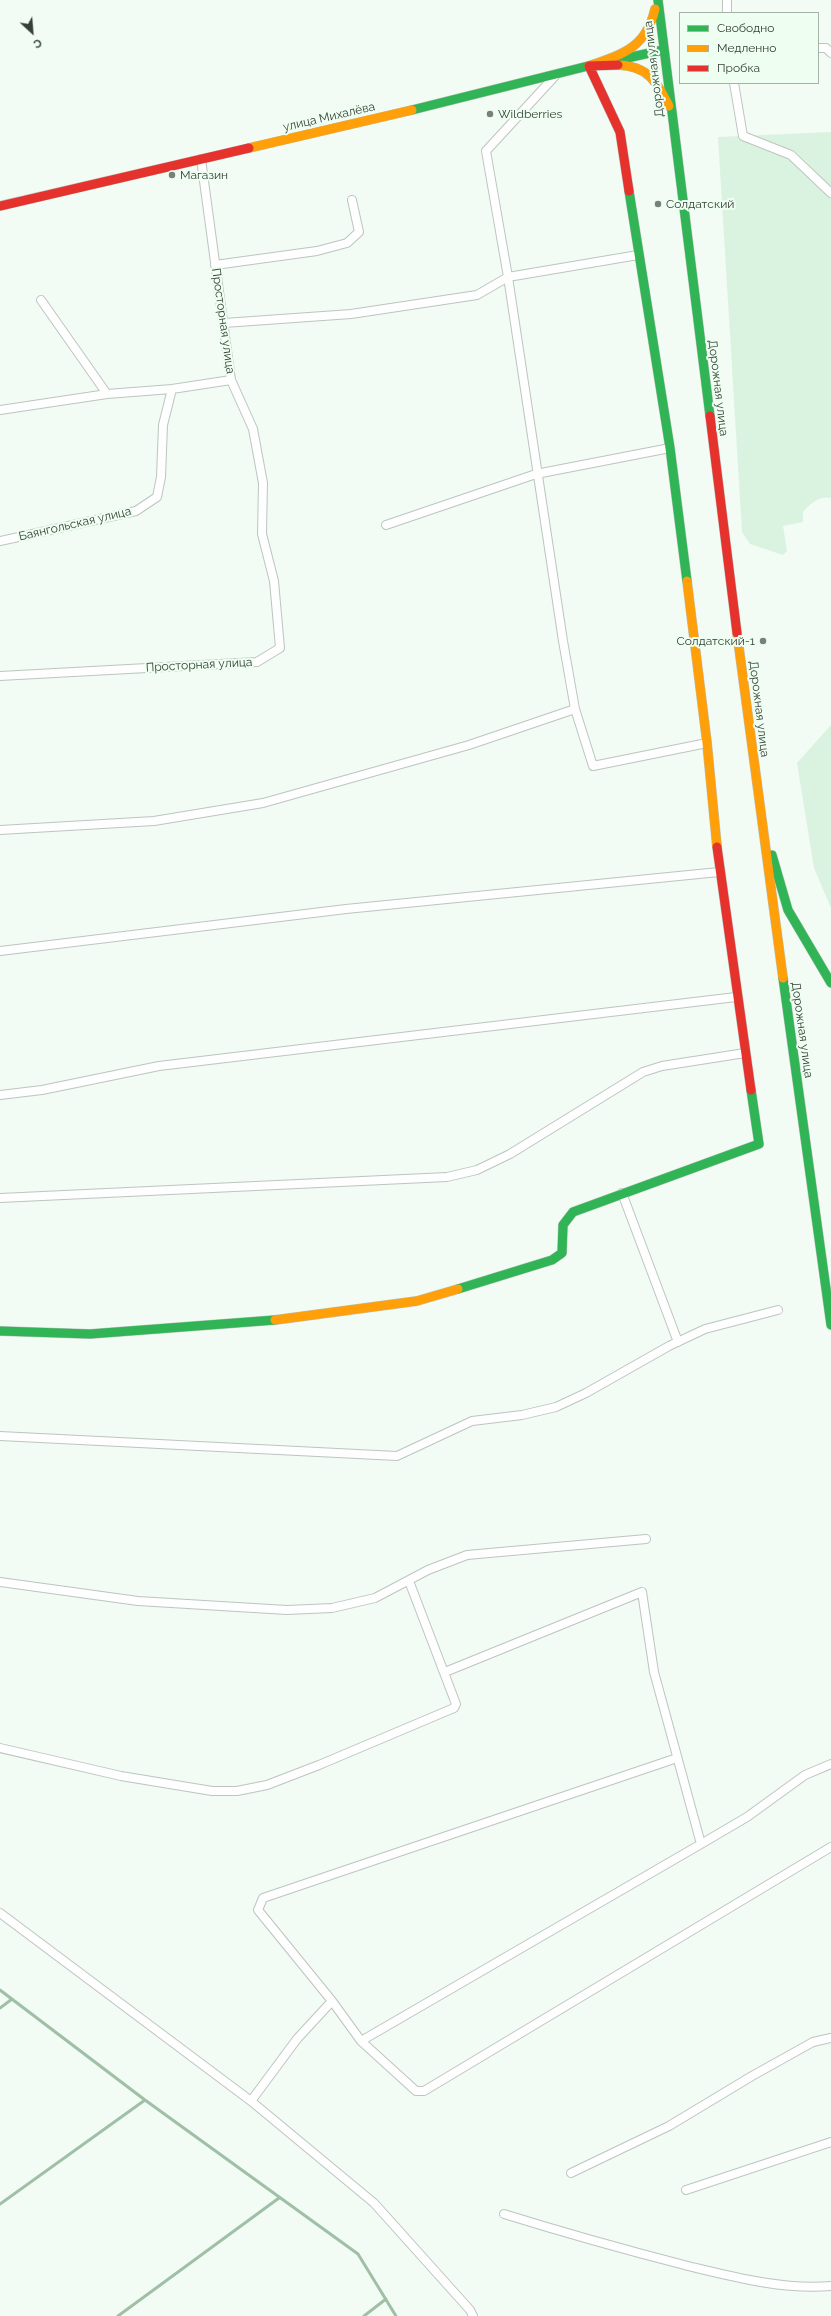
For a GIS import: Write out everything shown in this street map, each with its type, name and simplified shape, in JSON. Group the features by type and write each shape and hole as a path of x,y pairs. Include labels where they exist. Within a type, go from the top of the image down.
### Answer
{"main road":[{"name":"Дорожная улица","path":"657,0 758,797 831,1325"},
{"path":"589,66 633,49 644,40 650,28 657,0"},
{"name":"улица Михалёва","path":"0,206 555,76 589,66 663,50"},
{"path":"589,66 620,64 635,65 647,71 656,82 670,110"},
{"path":"0,1332 90,1334 288,1319 417,1301 552,1260 562,1253 561,1225 565,1218 573,1212 759,1144 736,997 719,872 707,743 670,448 642,268 638,255 620,132 589,66"},
{"path":"758,797 776,874 788,910 831,983"}],"street":[{"path":"726,0 727,12"},
{"path":"819,48 826,48 831,53"},
{"path":"555,76 486,151 508,277 536,474 575,709 593,766 707,743"},
{"path":"734,84 743,136 791,155 831,193"},
{"name":"Просторная улица","path":"0,676 257,662 280,648 274,581 262,534 263,483 253,429 231,380 201,159"},
{"path":"215,265 317,251 347,243 359,232 352,200"},
{"path":"224,323 351,314 478,295 508,277 638,255"},
{"path":"41,300 107,394"},
{"path":"0,410 107,394 172,389 231,380"},
{"name":"Баянгольская улица","path":"0,541 136,511 157,497 161,477 163,425 172,389"},
{"path":"386,525 536,474 670,448"},
{"path":"0,830 154,821 263,803 469,745 575,709"},
{"path":"0,951 346,909 719,872"},
{"path":"0,1095 42,1090 159,1066 736,997"},
{"path":"0,1198 447,1177 477,1170 510,1154 643,1072 662,1066 745,1053"},
{"path":"622,1193 678,1342"},
{"path":"0,1436 396,1456 472,1421 522,1415 556,1407 586,1393 678,1342 705,1329 778,1310"},
{"path":"0,1582 138,1601 287,1610 332,1608 375,1598 428,1570 468,1555 646,1539"},
{"path":"0,1748 122,1776 212,1791 237,1791 267,1785 297,1773 454,1708 456,1698 409,1581"},
{"path":"445,1672 642,1592 654,1672 702,1844"},
{"path":"677,1758 263,1898 258,1910 332,2001 361,2040 416,2091 424,2091 831,1847"},
{"path":"361,2040 702,1844 747,1817 805,1776 831,1764"},
{"path":"0,1913 251,2101 374,2203 470,2310 473,2316"},
{"path":"251,2101 297,2039 332,2001"},
{"path":"571,2173 669,2126 752,2076 813,2042 831,2038"},
{"path":"686,2190 831,2142"},
{"path":"504,2214 608,2246 708,2271 766,2283 809,2288 831,2286"}],"green space":[{"path":"831,132 831,498 827,497 819,499 808,506 803,512 803,522 783,526 787,551 783,555 750,544 742,532 718,137"},
{"path":"831,725 831,908 814,868 797,763"}],"waterway":[{"path":"0,1990 145,2100 358,2254 396,2316"},
{"path":"0,2008 12,1999"},
{"path":"0,2204 145,2100"},
{"path":"118,2316 279,2198"},
{"path":"364,2316 386,2299"}],"traffic: fast":[{"path":"658,0 710,416"},
{"path":"618,60 663,50"},
{"path":"412,110 596,64"},
{"path":"629,191 670,448 687,581"},
{"path":"772,855 788,910 831,983"},
{"path":"783,978 831,1325"},
{"path":"458,1289 552,1260 562,1253 563,1225 573,1212 759,1144 751,1090"},
{"path":"0,1331 90,1334 275,1320"}],"traffic: slow":[{"path":"589,66 612,58 631,48 646,33 655,9"},
{"path":"618,65 637,68 650,76 660,89 669,106"},
{"path":"249,148 412,110"},
{"path":"687,581 707,743 717,847"},
{"path":"737,633 783,978"},
{"path":"275,1320 417,1301 458,1289"}],"traffic: jam":[{"path":"618,65 589,66 620,132 629,191"},
{"path":"0,206 249,148"},
{"path":"710,416 737,633"},
{"path":"717,847 751,1090"}],"place":[{"name":"Wildberries","path":"490,114"},
{"name":"Магазин","path":"172,175"},
{"name":"Солдатский","path":"658,204"},
{"name":"Солдатский-1","path":"763,641"}]}
